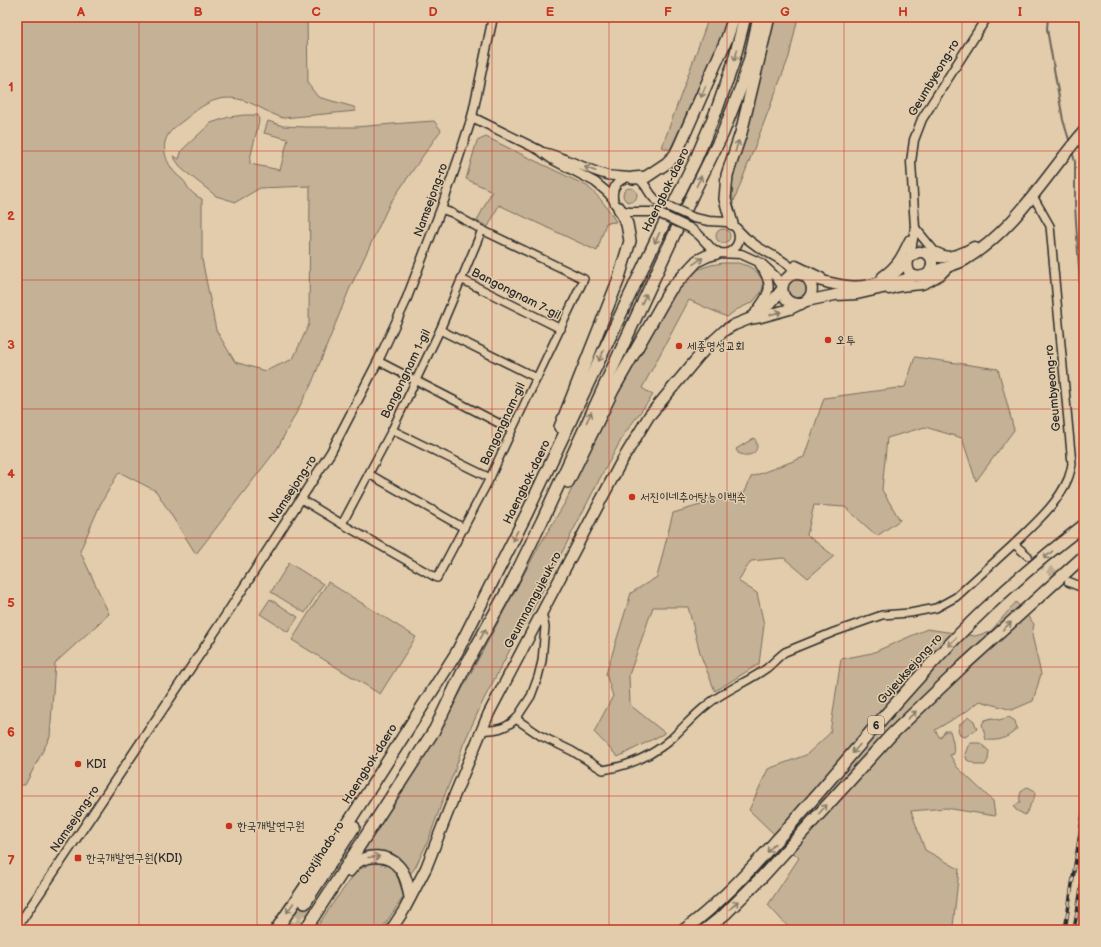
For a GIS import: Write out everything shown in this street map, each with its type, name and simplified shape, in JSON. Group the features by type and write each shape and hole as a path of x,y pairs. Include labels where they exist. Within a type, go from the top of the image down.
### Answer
{"highway":[{"path":"630,178 646,177 667,163 675,155 727,38 734,17"},
{"name":"Haengbok-daero","path":"276,930 345,828 456,652 527,513 695,161 717,109 733,64 745,17"},
{"path":"305,930 435,729 464,669 512,582 542,521 692,196 723,133 741,87 750,58 759,17"},
{"path":"734,226 725,199 727,175 741,133 769,17"},
{"path":"527,513 547,456 563,420 618,281 630,241 627,224 616,204"},
{"path":"542,521 566,484 613,390 670,290 697,261 707,256 722,253"},
{"name":"Gujeuksejong-ro","path":"684,930 697,921 746,876 874,728 946,648 995,600 1081,527"},
{"name":"6","path":"705,930 725,914 762,877 891,735 969,661 1083,557"},
{"name":"Orotjihado-ro","path":"456,652 407,742 309,905 362,832 464,669"},
{"path":"325,899 356,863 374,856 389,859 398,866 406,880 410,898"}],"main road":[{"path":"1033,196 1004,224 974,247 964,253 939,258 918,252 910,258 908,268 909,272 915,276 924,276 949,267 964,260 999,234 1033,196 1082,133"},
{"path":"927,254 932,261 932,266 928,274"},
{"name":"Geumnamgujeuk-ro","path":"391,930 426,868 481,730 492,707 620,464 649,416 686,371 725,330 749,319 790,309 803,302 871,286 885,280 910,258"},
{"name":"Geumnamgujeuk-ro","path":"749,319 771,303 782,288 784,282 791,275 796,274 847,286 857,290 883,288 915,276"},
{"path":"782,288 784,296 791,303 796,304 803,302 809,298 812,293 811,283 804,276"}],"street":[{"name":"Namsejong-ro","path":"17,927 178,687 331,452 378,361 405,303 441,209 472,117 493,17"},
{"name":"Geumbyeong-ro","path":"915,228 911,162 914,140 922,119 987,17"},
{"path":"472,117 539,150 553,160 595,182 607,192 616,204 624,211 658,213 700,234 713,250 722,253 741,254 761,263 775,276 782,288"},
{"path":"539,150 556,154 614,177 639,180 653,198 663,204 694,218 709,222 727,222 734,226 758,247 797,270 804,276"},
{"path":"616,204 613,193 614,188 622,179 630,178"},
{"name":"Geumbyeong-ro","path":"516,719 555,744 572,751 603,770 626,765 641,759 656,750 671,739 707,704 767,668 785,652 834,632 882,615 910,613 936,608 956,597 1041,518 1059,496 1069,478 1072,464 1050,226 1033,196"},
{"name":"Bangongnam-gil","path":"301,499 437,578 490,478 584,279 482,230 452,213 441,209"},
{"path":"722,253 732,251 738,243 739,233 734,226"},
{"path":"915,228 927,254"},
{"path":"915,228 934,251 947,256"},
{"path":"910,258 915,228"},
{"path":"857,290 888,272 903,253 915,228"},
{"name":"Bangongnam 1-gil","path":"342,524 392,430 416,381 440,330 482,230"},
{"path":"781,260 798,266 834,284"},
{"path":"749,319 765,299 769,288 767,278 757,261"},
{"path":"857,290 885,291 900,286 922,285 941,275 949,267"},
{"name":"Bangongnam 7-gil","path":"461,279 561,329"},
{"path":"440,330 537,378"},
{"path":"378,361 512,430"},
{"path":"392,430 490,478"},
{"path":"369,474 464,528"},
{"path":"1014,544 1028,556"},
{"path":"1069,582 1084,588"},
{"path":"481,730 493,731 511,723 516,719 531,696 542,660 545,627 542,612"}],"shaded area":[{"path":"17,17 307,17 308,84 318,97 354,107 356,111 283,118 243,100 223,98 212,101 177,125 168,135 165,145 167,161 170,166 184,181 189,189 202,199 202,259 216,330 235,362 265,371 293,359 309,324 310,186 260,188 236,202 216,196 182,169 173,156 179,159 182,150 211,123 229,117 244,115 258,115 259,121 250,164 280,170 288,139 264,133 268,121 283,126 355,127 434,121 441,130 390,203 349,290 311,385 277,449 196,554 156,491 119,472 100,505 80,551 109,614 55,663 50,737 25,785 17,785"},
{"path":"709,17 728,17 727,24 670,150 662,147"},
{"path":"773,17 798,17 789,57 734,201 732,195 733,172"},
{"path":"486,137 587,186 596,194 607,207 616,222 606,223 597,251 499,205 488,227 477,221 492,191 466,179 477,141"},
{"path":"627,188 633,188 637,192 637,198 633,202 627,202 623,198 623,192"},
{"path":"720,229 726,229 730,233 730,239 726,243 720,243 716,239 716,233"},
{"path":"723,263 738,263 755,270 763,280 761,292 753,302 736,310 727,317 689,300 642,388 653,395 625,433 599,480 531,613 484,699 463,745 428,841 415,868 410,874 406,873 367,854 364,849 445,721 539,546 566,501 614,398 679,285 696,270"},
{"path":"797,280 803,283 806,289 803,295 797,298 791,295 788,289 791,283"},
{"path":"915,357 998,369 1014,430 976,481 962,438 925,427 887,438 882,490 900,520 877,536 845,507 814,505 807,535 834,556 808,578 784,558 751,561 738,581 757,593 764,625 759,664 715,691 701,656 688,607 653,607 629,675 630,705 665,733 618,757 594,732 613,696 606,674 631,593 657,577 673,513 745,492 751,477 804,457 824,398 905,387"},
{"path":"754,438 757,443 757,448 754,453 743,455 738,453 736,449"},
{"path":"289,563 323,584 305,613 271,592"},
{"path":"328,582 416,637 380,694 292,640"},
{"path":"270,599 298,617 288,632 260,614"},
{"path":"1016,602 1034,624 1032,635 1041,674 1033,701 1012,710 980,701 967,711 935,730 940,738 945,731 950,731 954,754 950,755 957,767 993,801 995,816 946,808 911,811 925,850 959,869 953,927 954,930 791,930 768,905 799,858 749,810 768,769 806,755 830,733 841,659 872,653 927,629 975,636 990,632"},
{"path":"969,717 974,721 977,729 965,737 961,736 958,731 960,724"},
{"path":"1009,717 1015,721 1017,729 1003,739 986,740 982,724 985,720 992,718 999,720"},
{"path":"971,743 980,743 989,751 988,760 985,765 977,765 967,760 965,754"},
{"path":"1028,787 1035,791 1035,795 1025,815 1016,810 1014,806 1020,802 1020,794 1022,791"},
{"path":"378,863 390,867 397,872 406,893 381,930 315,930 335,900 358,870 370,864"}],"waterway":[{"path":"1048,17 1047,29 1063,120 1070,143"},
{"path":"1072,151 1075,162 1075,205 1084,347"}],"tunnel":[{"path":"1028,556 1065,580"},
{"path":"286,930 305,903"},
{"path":"296,930 312,907"}],"railway":[{"path":"1065,930 1084,807"},
{"path":"1074,930 1084,871"}],"place":[{"name":"오투","path":"828,340"},
{"name":"세종명성교회","path":"679,346"},
{"name":"서진이네추어탕능이백숙","path":"632,497"},
{"name":"KDI","path":"78,764"},
{"name":"한국개발연구원","path":"229,826"},
{"name":"한국개발연구원(KDI)","path":"78,858"}]}
